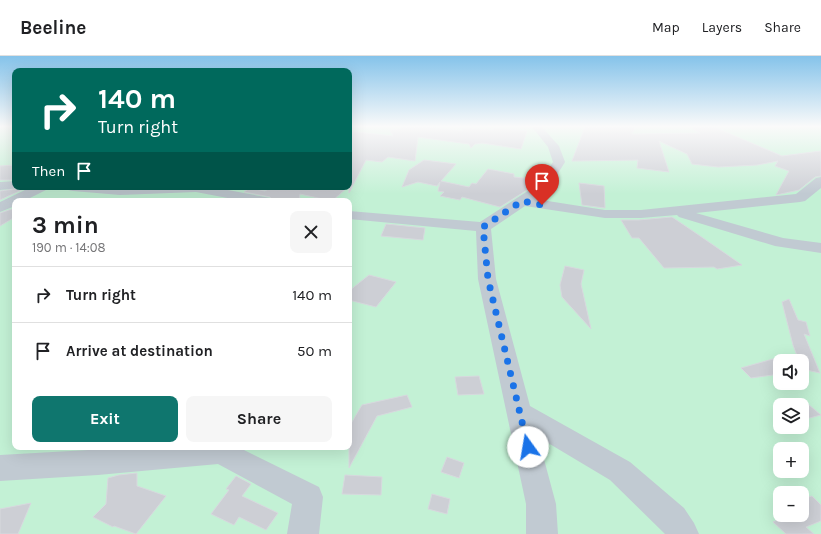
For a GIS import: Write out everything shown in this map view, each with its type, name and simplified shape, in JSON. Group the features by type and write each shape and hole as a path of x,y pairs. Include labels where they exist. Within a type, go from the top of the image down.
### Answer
{"street":[{"path":"352,215 483,227 542,188 559,162 554,149"},
{"path":"522,201 605,214 641,214 673,210 705,209 800,198 821,181"},
{"path":"0,186 12,185"},
{"path":"20,198 35,190"},
{"path":"108,190 145,190"},
{"path":"207,190 249,198"},
{"path":"0,208 12,202"},
{"path":"673,210 781,242 821,248"},
{"path":"483,227 488,279 541,504 542,534"},
{"path":"520,413 620,470 673,519 683,534"},
{"path":"0,468 98,463 221,452 308,497 303,534"}],"green space":[{"path":"0,149 12,149 12,190 352,190 352,149 821,149 821,534 0,534"}],"building":[{"path":"352,149 416,149 415,161 388,157 382,162 366,160 352,187"},
{"path":"576,149 662,149 669,172 637,168 638,160 572,161"},
{"path":"677,149 766,149 782,156 821,151 821,176 815,177 799,190 776,195 789,171 775,166 778,161 757,165 718,167 692,164 687,154"},
{"path":"424,160 456,164 441,181 469,187 472,183 476,184 488,169 514,174 514,177 534,179 530,184 535,185 500,207 462,197 460,200 440,196 444,192 438,191 440,182 437,186 418,182 402,187 409,170"},
{"path":"12,165 12,180 0,180 0,166"},
{"path":"579,183 604,186 605,208 582,205"},
{"path":"12,189 22,190 0,200 0,191"},
{"path":"247,190 345,190 335,198 318,198 300,194 299,198 271,198 244,192"},
{"path":"12,209 12,219 0,226 0,213"},
{"path":"672,217 742,265 717,269 714,267 664,268 639,238 632,238 621,220"},
{"path":"386,224 425,228 423,240 381,236"},
{"path":"565,266 584,270 581,284 591,329 562,297 560,285"},
{"path":"369,275 396,282 376,307 352,301 352,289"},
{"path":"789,299 798,320 806,322 810,336 804,334 820,373 809,371 809,354 796,354 782,302"},
{"path":"773,359 773,375 751,378 741,368"},
{"path":"479,376 484,394 458,395 455,377"},
{"path":"407,395 412,407 377,416 349,468 349,450 352,450 352,422 362,405"},
{"path":"809,405 821,415 809,418"},
{"path":"447,457 464,463 459,478 441,472"},
{"path":"137,473 137,486 166,496 136,534 114,526 113,527 93,517 106,504 108,478"},
{"path":"345,475 382,477 381,495 342,494"},
{"path":"236,476 251,484 242,496 278,513 266,530 239,517 234,525 211,514 229,490 226,489"},
{"path":"432,494 450,499 447,514 428,509"},
{"path":"812,496 821,505 821,521 806,527 814,534 786,534 773,522 809,522 809,497"},
{"path":"31,503 18,534 0,534 0,509"}],"route":[{"path":"528,447 488,279 483,227 522,201 542,205"}]}
